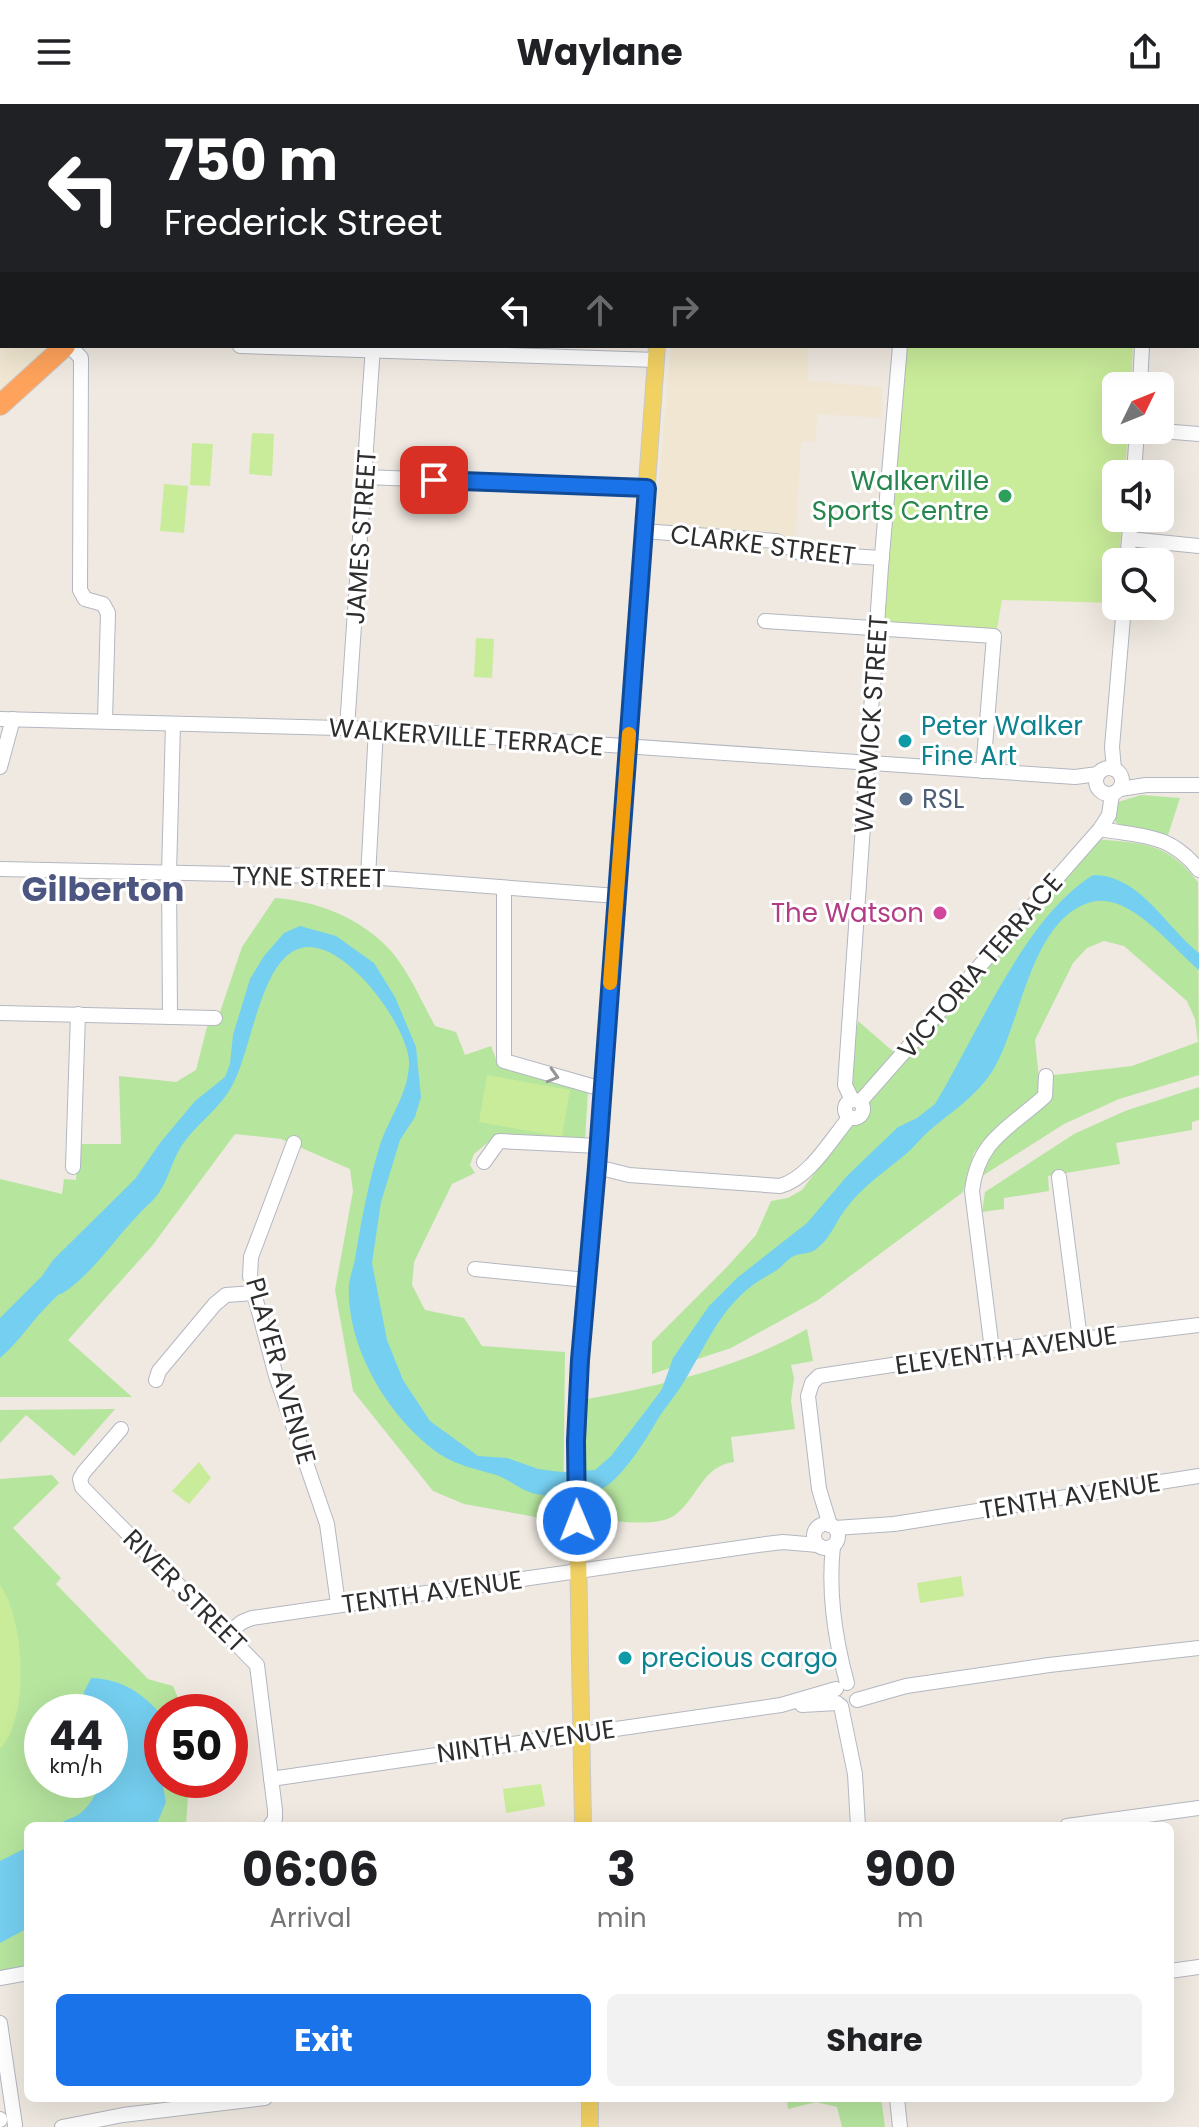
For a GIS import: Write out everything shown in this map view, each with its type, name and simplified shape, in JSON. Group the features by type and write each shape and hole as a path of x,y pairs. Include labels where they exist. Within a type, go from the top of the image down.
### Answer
{"highway":[{"path":"0,405 66,348"}],"main road":[{"path":"583,1822 576,1441 580,1360 657,353"},
{"path":"590,2102 590,2127"}],"street":[{"path":"70,348 81,358 80,590 85,599 103,604 108,613 105,720"},
{"name":"JAMES STREET","path":"347,728 373,348"},
{"path":"420,348 657,353"},
{"name":"WARWICK STREET","path":"856,1101 845,1085 900,348"},
{"path":"1141,372 1142,348"},
{"path":"1174,432 1199,434"},
{"path":"365,477 647,488"},
{"name":"CLARKE STREET","path":"643,531 776,541 800,553 882,558"},
{"path":"1128,548 1130,532"},
{"path":"1129,539 1199,546"},
{"name":"VICTORIA TERRACE","path":"597,1167 629,1175 780,1186 802,1174 849,1118 856,1119 861,1115 863,1109 856,1101 1100,829 1109,815 1109,781 1123,620"},
{"path":"765,621 994,636 983,771"},
{"path":"0,767 6,719"},
{"name":"WALKERVILLE TERRACE","path":"6,719 376,729 1075,777 1146,785 1199,785"},
{"path":"170,1016 169,874 173,724"},
{"path":"368,877 376,729"},
{"path":"1100,829 1165,841 1189,858 1199,870"},
{"name":"TYNE STREET","path":"0,869 368,877 617,896"},
{"path":"504,888 504,1061 602,1089"},
{"path":"0,1013 215,1018"},
{"path":"73,1167 78,1014"},
{"path":"992,1350 972,1191 974,1170 992,1140 1045,1096 1046,1076"},
{"path":"484,1162 499,1141 598,1146"},
{"name":"PLAYER AVENUE","path":"294,1143 251,1257 250,1276 276,1376 327,1524 338,1604"},
{"path":"1059,1177 1080,1339"},
{"path":"475,1269 587,1280"},
{"path":"156,1380 159,1371 215,1304 226,1295 254,1293"},
{"name":"ELEVENTH AVENUE","path":"826,1536 816,1507 819,1489 808,1396 815,1380 834,1373 992,1350 1199,1325"},
{"name":"RIVER STREET","path":"121,1429 84,1472 80,1479 82,1487 257,1665 275,1815 272,1822"},
{"name":"TENTH AVENUE","path":"228,1633 245,1620 338,1604 826,1536 1199,1476"},
{"path":"826,1536 858,1818"},
{"name":"NINTH AVENUE","path":"271,1779 1049,1665 1199,1648"},
{"path":"1096,1822 1199,1808"},
{"path":"1174,1970 1199,1967"},
{"path":"0,1978 24,1974"},
{"path":"0,2023 6,2123"},
{"path":"62,2127 123,2115 232,2102"},
{"path":"897,2102 900,2127"}],"shaded area":[{"path":"1,348 63,348 0,405"},
{"path":"671,348 808,348 808,381 882,387 882,418 817,414 816,442 801,441 795,547 655,531"}],"green space":[{"name":"Walkerville Sports Centre","path":"905,348 1133,348 1132,372 1102,372 1102,444 1127,444 1126,460 1102,460 1102,532 1121,532 1120,548 1102,548 1102,603 1002,600 996,634 883,624"},
{"path":"252,433 274,434 272,476 249,474"},
{"path":"192,443 213,444 210,486 190,485"},
{"path":"164,484 188,486 184,533 160,531"},
{"path":"476,638 494,639 492,678 474,677"},
{"path":"1141,795 1180,798 1168,835 1121,828 1115,821 1118,802"},
{"path":"1096,839 1153,847 1175,859 1198,882 1199,1075 1119,1099 1064,1124 979,1178 997,1144 1042,1105 1046,1098 1046,1076 1132,1066 1198,1042 1195,1019 1187,1001 1124,946 1104,941 1087,948 1073,963 1035,1040 1040,1088 1036,1098 989,1135 974,1153 963,1192 818,1300 731,1348 652,1374 652,1342 756,1235 771,1201 788,1198 802,1190 853,1122 865,1115 866,1103 951,1010"},
{"path":"275,898 323,907 379,939 404,968 435,1026 456,1032 465,1055 491,1046 498,1064 588,1090 585,1142 497,1135 474,1154 470,1165 475,1173 452,1184 414,1262 412,1285 425,1310 464,1318 482,1346 565,1352 563,1522 464,1504 433,1491 353,1391 335,1290 353,1191 350,1169 281,1139 235,1134 152,1246 68,1340 132,1397 0,1397 0,1179 62,1194 64,1179 76,1180 78,1144 121,1144 119,1076 176,1082 196,1070 207,1027 214,1011 220,1012 242,947"},
{"path":"858,1021 896,1054 861,1095 852,1090 850,1072"},
{"path":"487,1075 570,1090 562,1137 479,1122"},
{"path":"1199,1087 1199,1120 1192,1122 1192,1130 1116,1143 1120,1164 1048,1176 1049,1191 1004,1198 1004,1209 982,1212 985,1192 1074,1134 1125,1111"},
{"path":"807,1329 813,1361 791,1365 795,1429 731,1437 734,1462 715,1469 683,1508 667,1519 656,1522 588,1520 584,1435 587,1399 700,1373 755,1354"},
{"path":"115,1409 74,1456 26,1415 0,1443 0,1410"},
{"path":"199,1462 211,1478 189,1504 172,1491"},
{"path":"52,1475 59,1483 13,1528 61,1578 56,1584 148,1679 173,1686 176,1694 144,1694 144,1798 188,1798 186,1822 24,1822 24,1972 0,1975 0,1479"},
{"path":"961,1576 964,1596 920,1603 917,1583"},
{"path":"0,1585 15,1621 21,1668 16,1715 10,1734 0,1749"},
{"path":"541,1784 545,1806 506,1813 503,1789"},
{"path":"787,2102 816,2102 788,2109"},
{"path":"816,2102 882,2102 885,2127 842,2127 837,2107"}],"water":[{"path":"1093,875 1110,877 1125,884 1151,904 1199,953 1199,970 1149,924 1120,905 1106,901 1091,902 1070,912 1054,929 1041,951 1003,1051 987,1079 861,1192 821,1246 792,1257 731,1305 634,1457 608,1485 592,1493 560,1497 540,1495 441,1455 405,1423 363,1357 350,1309 349,1285 372,1172 380,1145 403,1094 409,1061 396,1024 366,982 328,952 309,947 292,952 272,976 234,1082 224,1099 181,1147 158,1195 88,1272 56,1297 0,1358 0,1318 135,1179 195,1101 225,1077 230,1064 233,1035 250,979 264,956 284,933 300,926 336,936 374,963 395,997 416,1047 421,1097 415,1117 400,1140 381,1202 372,1263 387,1340 403,1380 430,1421 478,1456 507,1458 538,1469 561,1472 595,1470 611,1456 662,1389 673,1358 709,1306 737,1278 807,1223 847,1176 898,1127 935,1104 1024,948 1068,894"},
{"path":"91,1678 122,1684 144,1698 144,1798 165,1798 158,1822 63,1822 83,1811 93,1798 128,1798 128,1694 84,1694"},
{"path":"24,1849 24,1930 0,1943 0,1861"}],"slow traffic":[{"path":"610,983 629,734"}],"place":[{"name":"Walkerville Sports Centre","path":"1005,496"},
{"name":"Peter Walker Fine Art","path":"905,741"},
{"name":"RSL","path":"906,799"},
{"name":"The Watson","path":"940,913"},
{"name":"precious cargo","path":"625,1658"}],"district":[{"name":"Gilberton","path":"103,889"}],"route":[{"path":"434,480 647,488 580,1360 576,1441 577,1521"}]}
